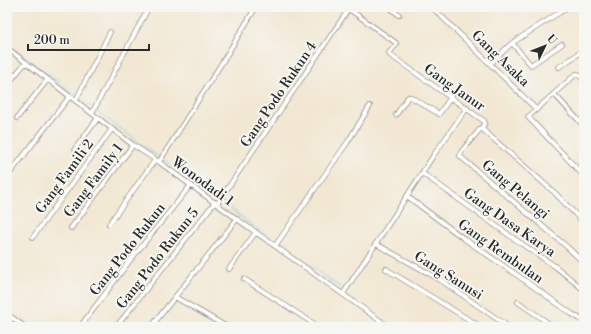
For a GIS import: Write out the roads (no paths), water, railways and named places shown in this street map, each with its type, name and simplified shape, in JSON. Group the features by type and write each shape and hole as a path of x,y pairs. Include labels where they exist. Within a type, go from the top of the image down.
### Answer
{"street":[{"path":"92,113 149,7"},
{"path":"109,224 166,152 256,7"},
{"path":"389,7 399,15"},
{"path":"491,63 512,44 568,7"},
{"name":"Gang Janur","path":"350,8 396,43 389,53 390,55 467,108 484,122 481,128 555,193 584,223"},
{"name":"Gang Podo Rukun 4","path":"216,203 224,194 350,8"},
{"name":"Gang Asaka","path":"435,8 536,109"},
{"path":"77,98 110,32"},
{"path":"512,44 531,65 562,44"},
{"name":"Wonodadi 1","path":"7,48 70,96 77,98 92,113 133,145 158,161 389,327"},
{"path":"559,67 584,50"},
{"path":"7,85 26,62"},
{"path":"584,80 576,74 528,116 528,119 584,176"},
{"path":"17,118 48,79"},
{"path":"554,94 584,126"},
{"path":"7,177 70,96"},
{"path":"396,115 408,97 411,97 439,114 451,97"},
{"path":"275,246 347,143 370,106"},
{"path":"343,294 467,108"},
{"path":"75,149 98,118"},
{"name":"Gang Pelangi","path":"481,128 461,152 460,156 584,263"},
{"name":"Gang Famili 2","path":"33,236 112,129"},
{"name":"Gang Family 1","path":"71,228 133,145"},
{"name":"Gang Dasa Karya","path":"422,174 556,267 584,290"},
{"name":"Gang Podo Rukun","path":"80,327 128,263 191,185"},
{"name":"Gang Rembulan","path":"408,197 463,238 584,321"},
{"name":"Gang Podo Rukun 5","path":"116,327 216,203"},
{"path":"151,327 237,219"},
{"path":"229,269 256,232"},
{"name":"Gang Sanusi","path":"376,244 439,279 509,327"},
{"path":"386,269 481,327"},
{"path":"244,279 320,327"},
{"path":"175,298 227,327"},
{"path":"518,302 554,327"},
{"path":"7,314 25,327"},
{"path":"376,327 381,322"}],"waterway":[{"path":"7,44 77,96"},
{"path":"79,98 93,108"},
{"path":"95,110 160,158"},
{"path":"163,160 219,200"},
{"path":"221,202 275,242"},
{"path":"278,243 341,288"}]}
